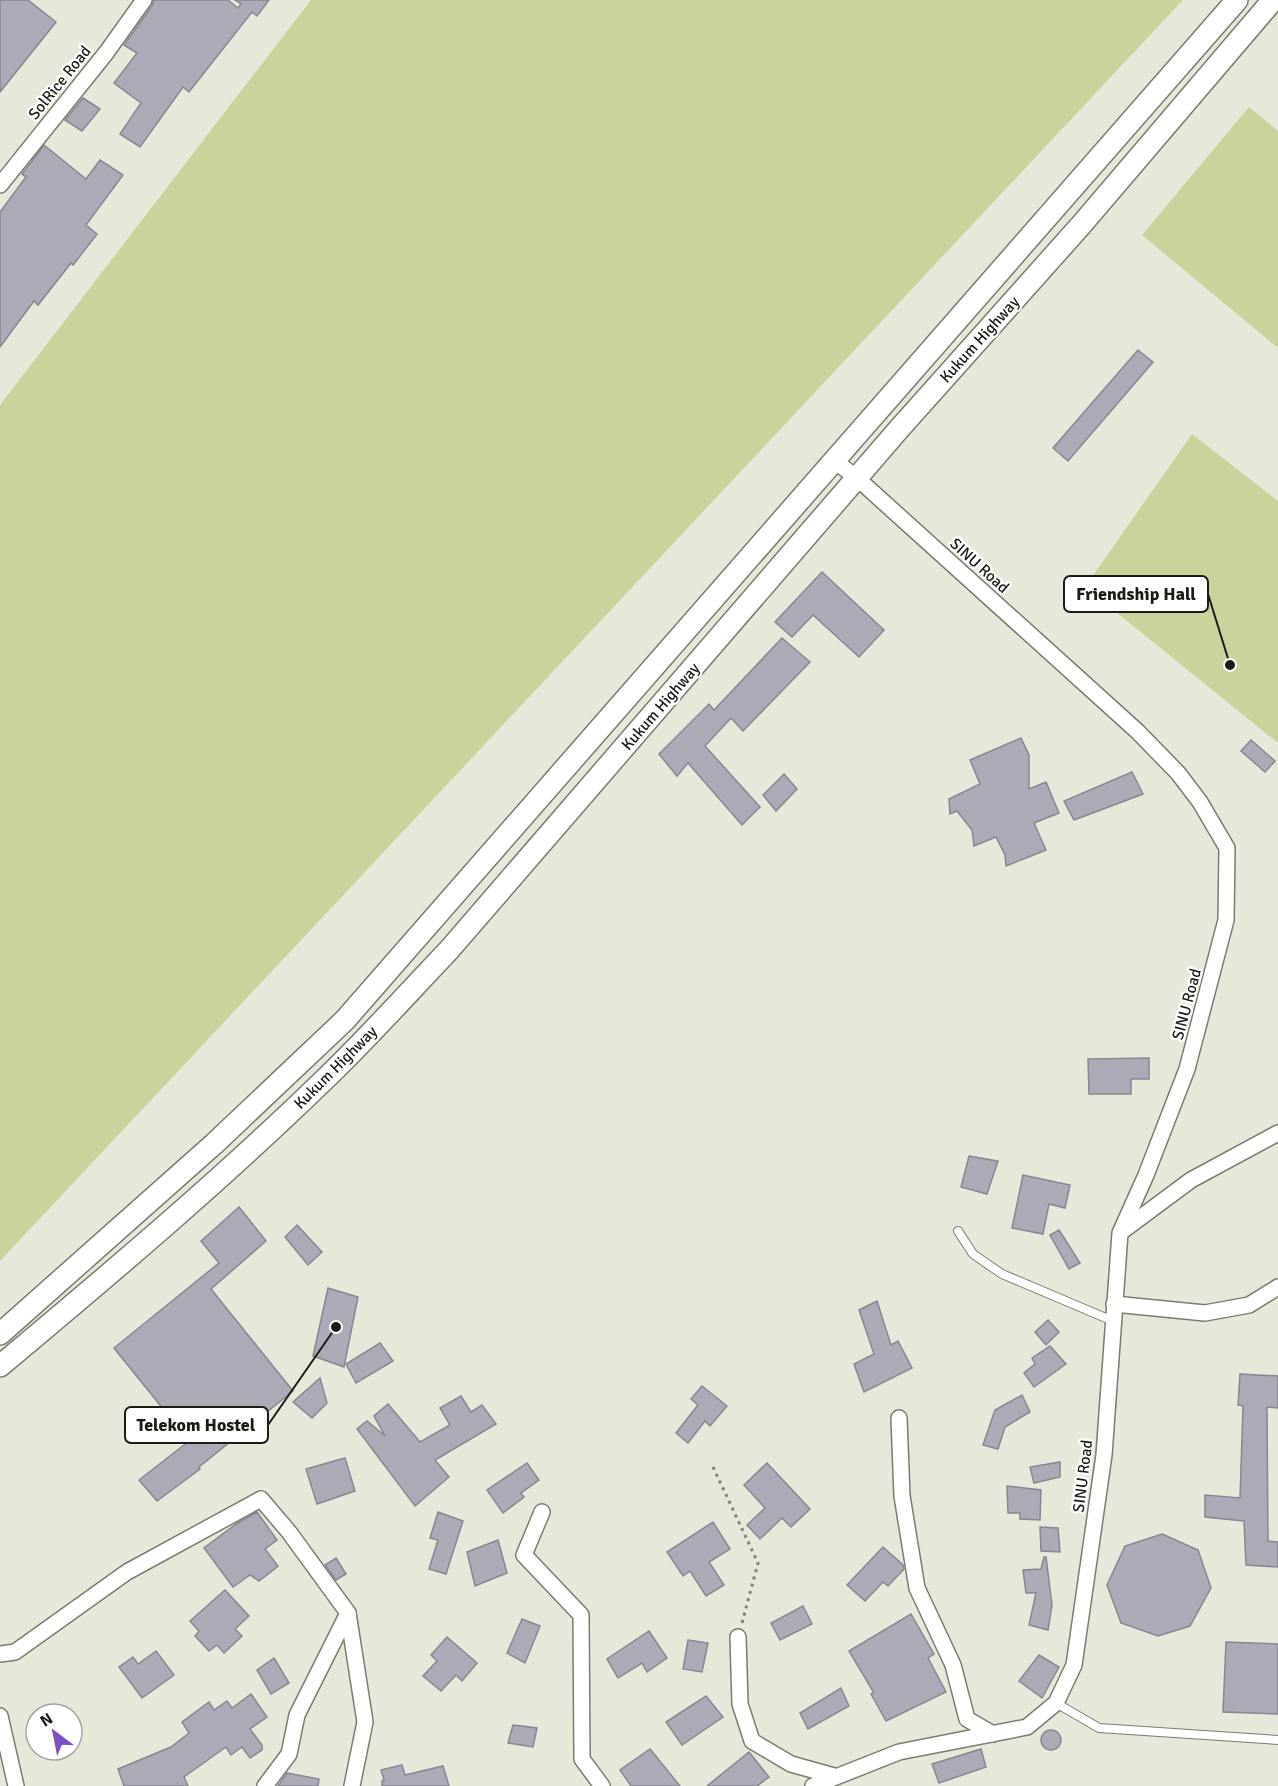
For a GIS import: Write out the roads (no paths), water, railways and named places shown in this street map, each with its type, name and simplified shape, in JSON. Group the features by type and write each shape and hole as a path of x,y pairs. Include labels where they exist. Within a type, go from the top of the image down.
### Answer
{"main road":[{"name":"Kukum Highway","path":"0,1334 214,1144 345,1020 1237,0"},
{"name":"Kukum Highway","path":"0,1366 108,1274 324,1081 449,950 1082,224 1273,0"}],"street":[{"name":"SolRice Road","path":"0,185 106,53 144,0"},
{"name":"SINU Road","path":"813,1786 899,1752 1027,1727 1056,1703 1074,1665 1104,1455 1120,1233 1146,1175 1187,1069 1226,920 1227,848 1200,802 1178,773 1137,731 858,479 835,461"},
{"path":"1120,1233 1191,1180 1278,1133"},
{"path":"1114,1304 1205,1313 1249,1305 1278,1287"},
{"path":"899,1418 902,1496 917,1588 953,1665 967,1719 993,1734"},
{"path":"0,1653 15,1652 127,1572 261,1499 289,1532 348,1613 365,1722 352,1786"},
{"path":"542,1512 524,1554 581,1615 582,1759 602,1786"},
{"path":"265,1786 289,1754 297,1715 348,1613"},
{"path":"738,1637 740,1704 752,1741 791,1764 834,1776"},
{"path":"0,1716 16,1786"}],"lane":[{"path":"958,1231 973,1254 1002,1274 1113,1321"},
{"path":"1056,1703 1099,1728 1278,1740"}],"place":[{"name":"Friendship Hall","path":"1230,665"},
{"name":"Telekom Hostel","path":"336,1327"}]}
